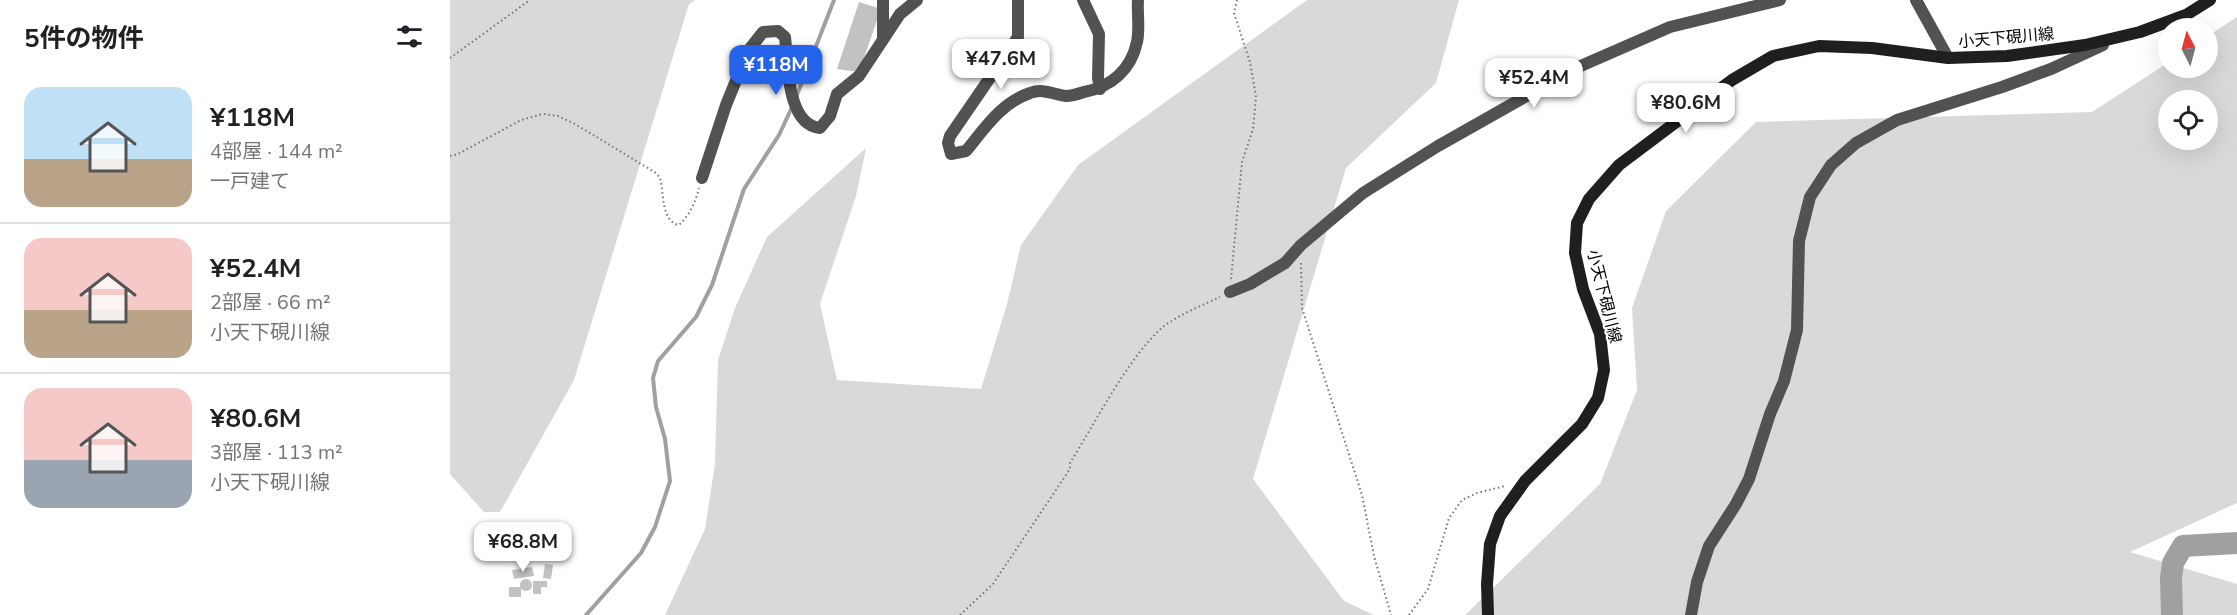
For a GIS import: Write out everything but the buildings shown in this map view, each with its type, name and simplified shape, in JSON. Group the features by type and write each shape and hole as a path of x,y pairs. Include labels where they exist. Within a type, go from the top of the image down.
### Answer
{"main road":[{"name":"小天下硯川線","path":"1488,615 1487,584 1490,544 1500,516 1525,481 1582,424 1598,398 1604,370 1600,334 1583,289 1575,253 1577,223 1589,199 1619,165 1732,80 1773,56 1819,46 1872,48 1948,58 2018,54 2085,45 2140,32 2186,15 2210,0"}],"street":[{"path":"883,0 883,37"},
{"path":"702,178 726,105 748,51 763,32 778,31 785,37 791,95 795,108 807,122 820,128 830,116 837,94 859,76 900,14 917,0"},
{"path":"1018,0 1018,37 950,136 948,143 951,154 966,151 998,112 1009,103 1031,92 1046,90 1066,96 1100,89 1118,76 1128,66 1134,53 1138,33 1138,0"},
{"path":"1083,0 1099,34 1100,89"},
{"path":"1230,292 1250,284 1285,263 1301,245 1372,188 1438,146 1576,68 1670,27 1780,0"},
{"path":"1916,0 1948,58"},
{"path":"1691,615 1697,582 1709,546 1749,479 1770,414 1784,381 1797,330 1799,241 1810,197 1831,165 1856,143 1897,120 2002,87 2051,69 2099,46 2140,32"}],"path":[{"path":"450,58 530,0"},
{"path":"960,615 993,584 1070,469 1070,463 1147,343 1165,326 1230,292 1242,162 1253,129 1256,97 1250,62 1234,13 1237,0"},
{"path":"450,156 458,154 521,120 543,114 558,116 575,124 656,173 660,178 668,218 673,224 679,225 684,220 697,198 702,178"},
{"path":"1301,245 1302,308 1362,495 1374,556 1391,615"},
{"path":"1409,615 1428,589 1449,518 1462,500 1477,493 1525,481"}],"shaded area":[{"path":"450,0 695,0 689,4 574,380 500,512 484,512 450,474"},
{"path":"1307,0 1459,0 1436,83 1346,168 1253,479 1344,601 1374,615 665,615 705,529 715,464 718,360 735,308 767,237 866,148 856,196 820,304 837,380 981,389 1007,304 1021,245 1078,165"},
{"path":"2237,17 2237,503 2130,552 2237,584 2237,615 1465,615 1600,484 1637,390 1632,308 1666,211 1756,122 2092,112 2158,69 2158,78 2218,78 2218,29"}],"waterway":[{"path":"797,95 834,0"},
{"path":"586,615 641,553 655,527 670,481 665,439 656,407 653,378 658,361 696,317 712,285 744,189 779,135 793,105"},
{"path":"2172,615 2173,563 2183,546 2237,543"}]}
